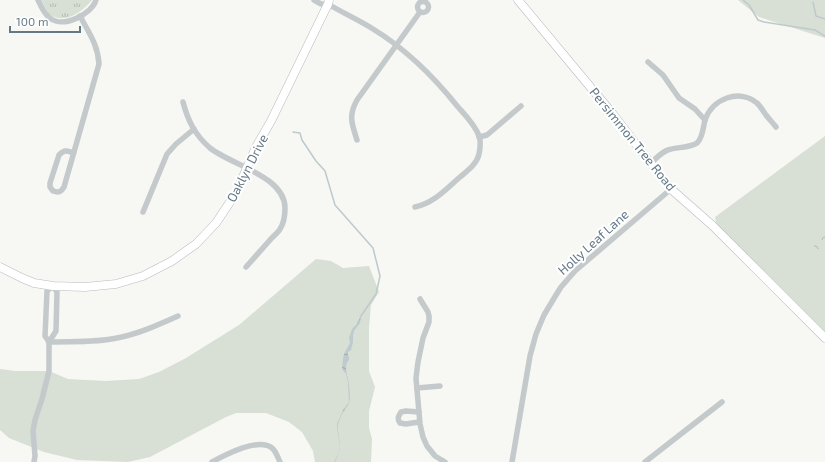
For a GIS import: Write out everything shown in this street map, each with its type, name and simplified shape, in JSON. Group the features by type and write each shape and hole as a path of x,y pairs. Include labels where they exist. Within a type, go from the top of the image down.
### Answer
{"street":[{"path":"38,0 44,12 50,19 59,22 68,21 87,13 95,5 96,0"},
{"path":"314,0 321,4 329,1 396,45 419,64 446,92 471,122 480,137 478,159 471,168 434,200 424,206 415,207"},
{"name":"Persimmon Tree Road","path":"518,0 612,113 671,189 713,226 825,338"},
{"name":"Oaklyn Drive","path":"0,267 34,283 85,288 116,284 143,276 172,261 196,244 216,223 236,193 256,147 271,121 329,1"},
{"path":"357,140 351,121 353,107 356,100 420,12"},
{"path":"74,153 63,151 59,155 50,183 50,187 53,191 62,191 64,187 74,153 99,64 99,56 96,47 80,16"},
{"path":"648,62 663,76 679,98 705,120"},
{"path":"650,163 666,151 678,147 690,146 698,142 703,132 705,120 710,112 718,102 731,97 742,96 756,102 776,127"},
{"path":"183,102 187,116 194,129 199,137 211,149 272,182 281,193 285,204 285,216 281,228 246,267"},
{"path":"480,137 487,135 521,106"},
{"path":"143,212 167,154 176,144 194,129"},
{"name":"Holly Leaf Lane","path":"512,462 530,356 536,334 544,315 561,287 574,271 671,189"},
{"path":"34,462 33,431 48,371 49,342 56,331 56,292 53,286 47,291 45,336 49,342"},
{"path":"420,299 429,316 429,322 423,338 416,378 420,422 423,437 427,446 441,461"},
{"path":"49,342 88,342 117,338 143,331 178,316"},
{"path":"417,388 440,386"},
{"path":"645,462 722,402"},
{"path":"419,412 401,412 398,416 398,420 400,423 406,424 420,422"},
{"path":"212,462 223,459 229,452 264,444 273,448 280,462"}],"green space":[{"path":"41,0 92,0 77,14 57,18 49,14"},
{"path":"738,0 825,0 825,38 759,17"},
{"path":"825,136 825,334 717,228 715,217"},
{"path":"825,231 825,249 817,250 813,245 813,238 819,233"},
{"path":"316,259 331,261 343,268 369,266 379,292 371,305 369,327 369,371 375,387 369,411 369,428 372,439 371,462 315,462 313,451 302,432 289,422 266,413 236,413 150,457 128,462 77,460 44,452 9,438 0,430 0,369 15,371 49,371 68,379 106,381 139,379 159,372 186,358 239,325"}],"water":[{"path":"361,316 360,323 353,334 351,350 348,352 349,360 346,368 349,384 350,399 349,404 342,414 338,425 340,445 337,424 343,410 349,402 348,382 346,374 342,369 343,359 350,343 349,338 352,329 357,324"}],"waterway":[{"path":"743,0 749,5 758,20 815,30 825,36"},
{"path":"813,2 816,16 825,19"},
{"path":"293,132 300,133 302,140 316,161 325,171 335,205 373,248 380,276 376,294 361,316"}]}
